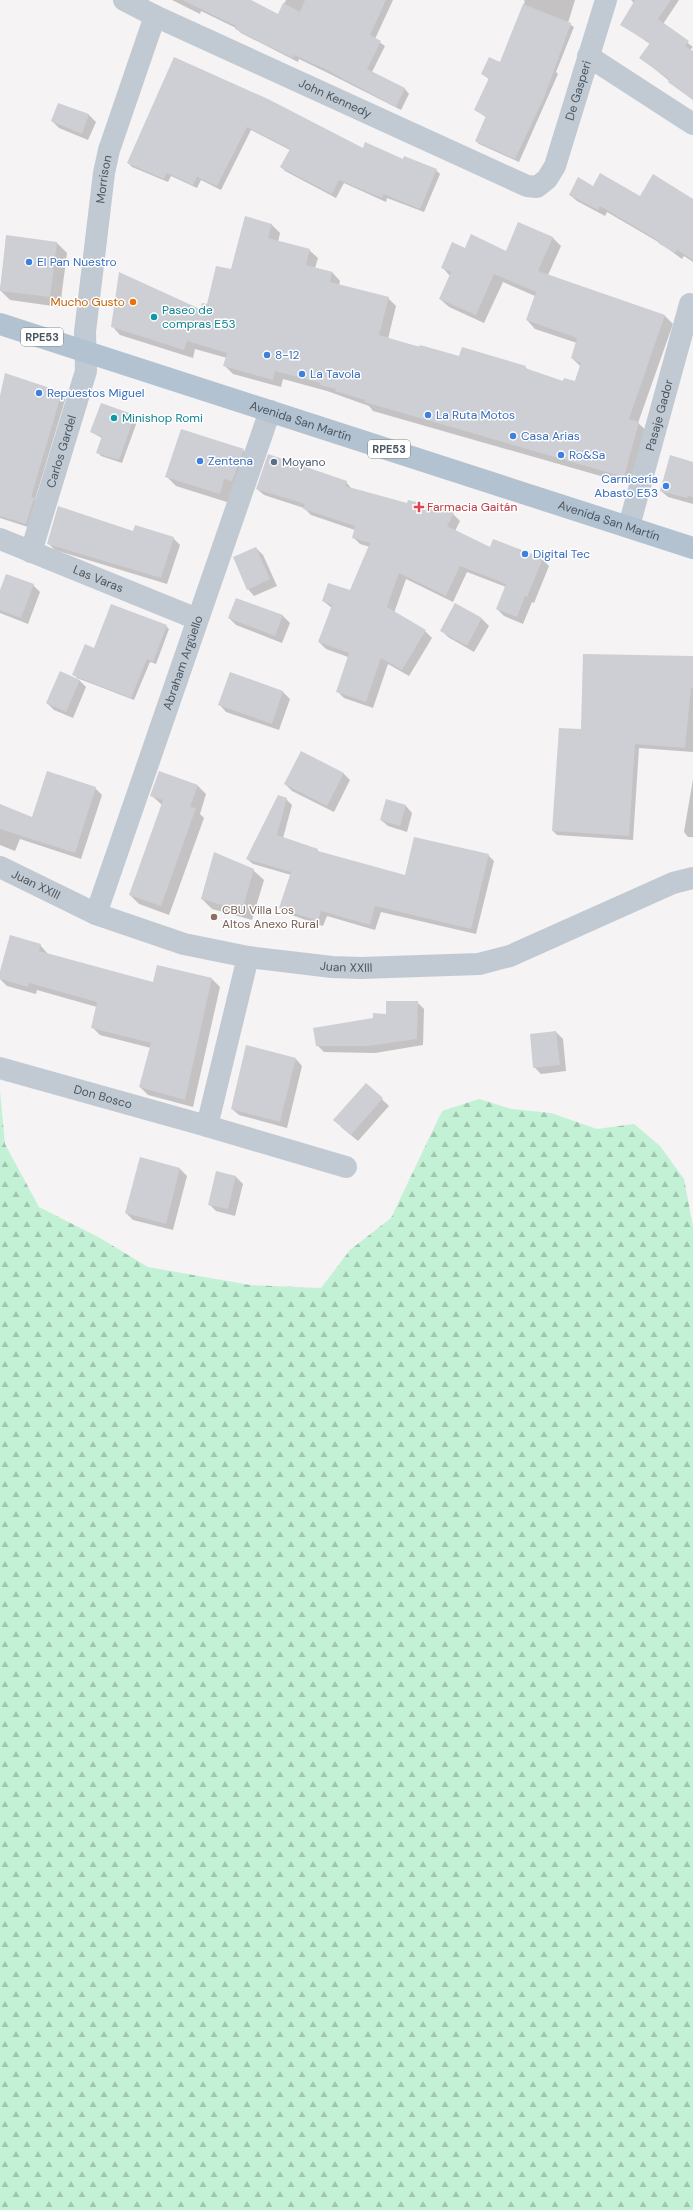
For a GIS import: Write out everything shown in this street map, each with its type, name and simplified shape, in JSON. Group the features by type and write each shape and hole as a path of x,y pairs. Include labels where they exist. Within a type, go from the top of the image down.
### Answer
{"main road":[{"name":"Avenida San Martín","path":"0,324 629,526 693,548"}],"street":[{"name":"John Kennedy","path":"124,0 155,16 526,186 537,187 547,179"},
{"name":"De Gasperi","path":"547,179 555,166 606,0"},
{"name":"Morrison","path":"84,350 109,150 155,16"},
{"path":"588,56 693,124"},
{"name":"Pasaje Gador","path":"629,526 690,304"},
{"name":"Carlos Gardel","path":"31,552 86,371 84,350"},
{"name":"Abraham Argüello","path":"96,914 270,411"},
{"name":"Las Varas","path":"0,539 197,619"},
{"name":"Juan XXIII","path":"0,867 96,914 184,944 248,957 332,967 361,968 479,964 510,956 673,883 693,878"},
{"path":"207,1126 248,957"},
{"name":"Don Bosco","path":"0,1068 346,1167"}],"green space":[{"path":"0,1091 5,1144 39,1207 100,1238 148,1267 250,1285 321,1288 350,1250 391,1218 442,1111 479,1099 512,1109 551,1113 597,1129 634,1124 660,1146 684,1179 693,1227 693,2210 0,2210"}],"building":[{"path":"182,0 251,0 278,14 283,3 300,12 305,0 386,0 370,35 381,41 367,69 405,88 396,107 325,69 294,55 293,58 266,45 235,29 236,26"},
{"path":"635,0 671,0 658,19 689,41 685,46 693,51 693,100 668,82 669,79 639,58 650,43 620,25"},
{"path":"523,4 571,23 544,98 515,159 475,141 486,116 474,110 489,78 481,74 489,57 500,62"},
{"path":"174,57 268,99 363,148 365,142 403,159 404,156 437,169 420,209 383,194 382,198 339,180 332,194 280,167 290,149 247,127 217,186 197,177 193,185 167,173 164,179 127,163"},
{"path":"58,103 89,114 82,134 51,121"},
{"path":"600,173 640,196 653,174 693,199 693,260 677,250 675,253 658,243 659,241 600,206 598,210 569,195 578,177 593,186"},
{"path":"245,216 272,224 268,238 310,249 306,265 332,272 330,282 389,297 379,335 419,347 420,345 459,356 462,347 526,366 525,368 563,381 564,378 575,381 581,363 571,358 577,338 526,320 536,292 494,274 476,315 439,299 451,272 441,268 452,242 465,248 471,234 506,251 518,222 553,237 538,271 665,315 629,419 639,422 624,477 364,402 365,400 335,391 336,389 320,385 320,383 275,371 273,380 223,366 227,353 187,341 184,350 111,327 119,272 200,309 202,303 207,304 216,266 231,269"},
{"name":"El Pan Nuestro","path":"6,235 57,242 50,297 0,291"},
{"path":"5,373 62,392 31,497 34,498 26,524 0,516 0,396"},
{"path":"101,403 135,415 119,460 96,453 102,436 90,432"},
{"name":"Zentena","path":"181,429 244,449 232,481 224,479 220,494 165,477"},
{"path":"268,454 347,481 345,486 407,503 408,500 446,509 454,513 447,526 490,547 493,539 543,558 517,617 496,609 506,584 460,566 446,596 399,573 387,607 426,630 402,670 381,658 366,702 336,692 349,653 318,642 332,605 322,601 328,583 350,590 370,543 352,538 355,526 303,509 305,504 256,489"},
{"path":"670,455 693,462 693,497 688,496 687,498 660,491"},
{"path":"58,506 133,531 135,525 174,537 161,578 47,544"},
{"path":"256,547 270,579 247,590 233,557"},
{"path":"6,574 34,584 21,618 0,610 0,590"},
{"path":"236,598 283,615 275,636 228,618"},
{"path":"455,603 482,618 467,646 440,631"},
{"path":"111,604 167,625 153,662 147,659 131,698 72,675 85,644 94,648"},
{"path":"583,654 693,656 693,688 691,688 685,748 635,744 629,836 552,831 559,728 581,729"},
{"path":"60,671 80,680 66,712 46,703"},
{"path":"230,672 283,691 272,724 218,705"},
{"path":"301,751 344,773 327,806 284,784"},
{"path":"47,771 96,787 75,853 0,829 0,804 32,817"},
{"path":"159,771 198,785 190,807 196,808 161,906 129,895 163,800 150,796"},
{"path":"278,795 287,798 277,835 318,849 318,851 405,875 414,837 489,854 471,929 375,906 370,925 321,911 318,921 279,908 291,872 246,859"},
{"path":"386,799 406,805 400,826 380,820"},
{"path":"214,852 254,869 242,911 201,899"},
{"path":"10,935 41,944 39,951 153,982 157,965 212,978 185,1100 139,1087 151,1043 91,1028 97,1002 29,983 28,987 0,979 0,971"},
{"path":"386,1001 418,1001 417,1039 368,1046 316,1046 313,1028 373,1018 373,1013 386,1014"},
{"path":"556,1031 560,1065 533,1068 530,1034"},
{"path":"246,1045 296,1058 280,1122 231,1109"},
{"path":"366,1083 383,1098 351,1135 333,1120"},
{"path":"140,1157 180,1168 166,1224 125,1213"},
{"path":"216,1171 236,1176 228,1209 208,1205"}],"place":[{"name":"El Pan Nuestro","path":"29,262"},
{"name":"Mucho Gusto","path":"133,302"},
{"name":"Paseo de compras E53","path":"154,317"},
{"name":"8-12","path":"267,355"},
{"name":"La Tavola","path":"302,374"},
{"name":"Repuestos Miguel","path":"39,393"},
{"name":"La Ruta Motos","path":"428,415"},
{"name":"Minishop Romi","path":"114,418"},
{"name":"Casa Arias","path":"513,436"},
{"name":"Ro&Sa","path":"561,455"},
{"name":"Zentena","path":"200,461"},
{"name":"Moyano","path":"274,462"},
{"name":"Carnicería Abasto E53","path":"666,486"},
{"name":"Farmacia Gaitán","path":"419,507"},
{"name":"Digital Tec","path":"525,554"},
{"name":"CBU Villa Los Altos Anexo Rural","path":"214,917"}]}
